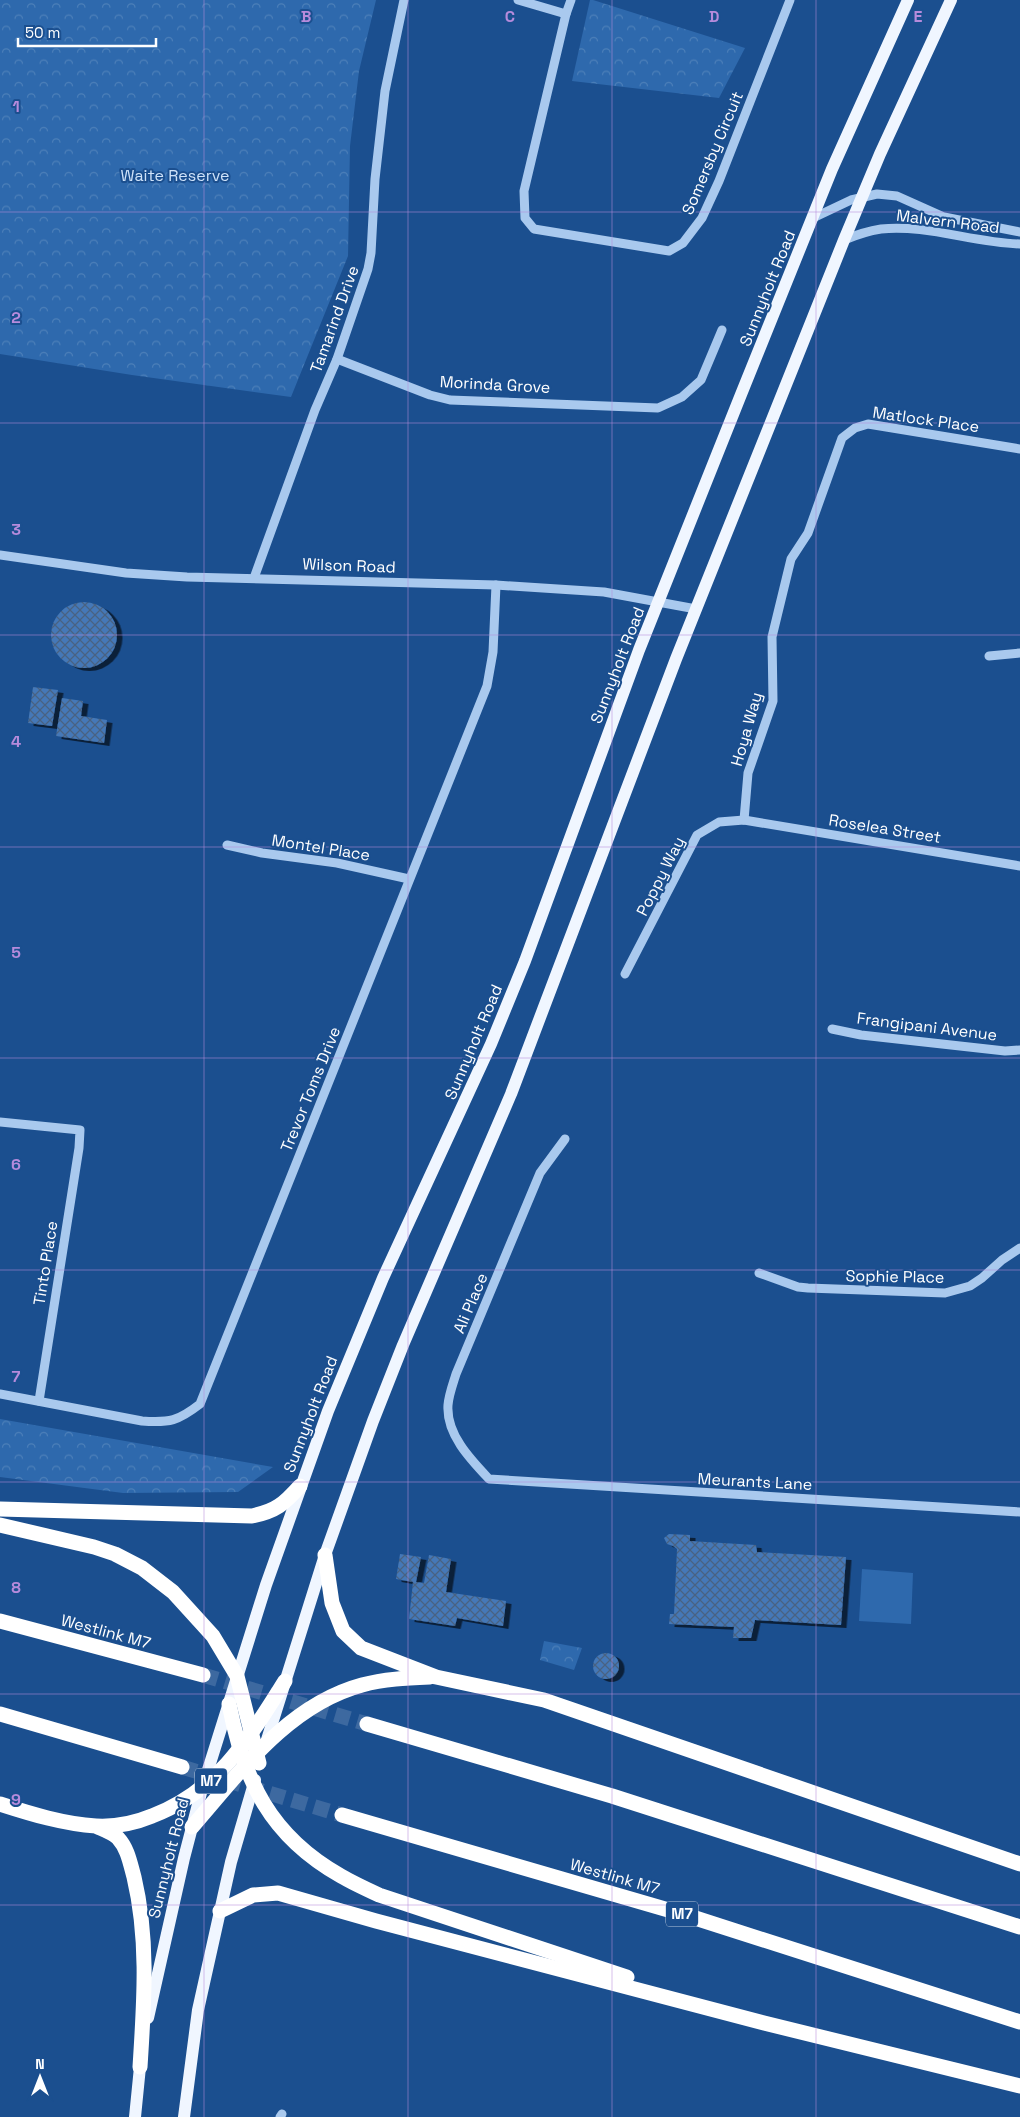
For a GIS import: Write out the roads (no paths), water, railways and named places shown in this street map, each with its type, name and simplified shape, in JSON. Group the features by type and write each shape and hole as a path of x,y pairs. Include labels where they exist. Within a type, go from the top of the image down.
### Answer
{"highway":[{"path":"0,1509 252,1516 269,1513 283,1504 300,1486"},
{"path":"0,1525 116,1554 142,1568 173,1592 213,1636 237,1676 257,1756 254,1785 262,1802 273,1818 308,1854 341,1876 379,1895 764,2023"},
{"path":"325,1555 332,1603 344,1631 361,1648 436,1677 544,1700 1020,1864"},
{"name":"Westlink M7","path":"0,1621 203,1675"},
{"path":"192,1827 257,1756 326,1699 350,1689 397,1679 436,1677"},
{"name":"M7","path":"0,1804 71,1823 98,1826 122,1825 144,1820 173,1808 202,1788 239,1751 285,1681"},
{"path":"229,1704 239,1751 257,1756"},
{"name":"M7","path":"0,1714 182,1767"},
{"path":"367,1724 612,1796 1020,1927"},
{"name":"Westlink M7","path":"342,1815 689,1916 1020,2022"},
{"path":"98,1826 117,1837 123,1846 129,1858 138,1896 145,1950 140,2067"},
{"path":"220,1911 253,1895 278,1893 376,1921 764,2023 1020,2086"}],"main road":[{"name":"Sunnyholt Road","path":"136,2117 140,2067 154,1984 202,1788 300,1486 382,1278 456,1123 525,961 658,602 832,169 908,0"},
{"path":"257,1756 285,1681 325,1555 373,1421 403,1345 511,1094 696,609 844,240 951,0"},
{"path":"184,2117 198,2010 231,1862 254,1785"}],"street":[{"name":"Tamarind Drive","path":"254,578 316,410 337,359 368,269 371,253 375,179 385,91 404,0"},
{"path":"518,0 566,14"},
{"name":"Somersby Circuit","path":"571,0 566,14 524,191 525,218 534,229 669,251 684,243 702,218 790,0"},
{"name":"Malvern Road","path":"813,218 862,196 876,194 897,196 944,217 1020,232"},
{"name":"Malvern Road","path":"844,240 882,229 909,229 1020,244"},
{"name":"Morinda Grove","path":"337,359 422,392 450,400 658,408 682,396 700,380 722,330"},
{"name":"Matlock Place","path":"808,533 842,438 855,428 868,424 1020,449"},
{"name":"Hoya Way","path":"744,820 748,773 773,702 772,637 791,559 808,533"},
{"name":"Wilson Road","path":"0,555 126,573 187,577 496,585 604,592 696,609"},
{"name":"Trevor Toms Drive","path":"0,1394 142,1421 164,1423 184,1416 200,1404 487,686 494,652 496,585"},
{"path":"989,656 1020,653"},
{"name":"Roselea Street","path":"744,820 1020,866"},
{"name":"Poppy Way","path":"625,974 698,836 719,822 744,820"},
{"name":"Montel Place","path":"228,845 262,853 337,863 409,878"},
{"name":"Frangipani Avenue","path":"832,1029 1005,1051 1020,1050"},
{"name":"Tinto Place","path":"0,1122 80,1130 79,1148 39,1401"},
{"name":"Ali Place","path":"489,1479 467,1455 453,1430 449,1415 449,1396 456,1374 540,1173 565,1139"},
{"name":"Sophie Place","path":"759,1273 789,1284 808,1288 945,1293 970,1286 1020,1248"},
{"name":"Meurants Lane","path":"489,1479 1020,1512"}],"tunnel":[{"path":"203,1675 367,1724"},
{"path":"182,1767 342,1815"}],"park label":[{"name":"Waite Reserve","path":"175,175"}]}
